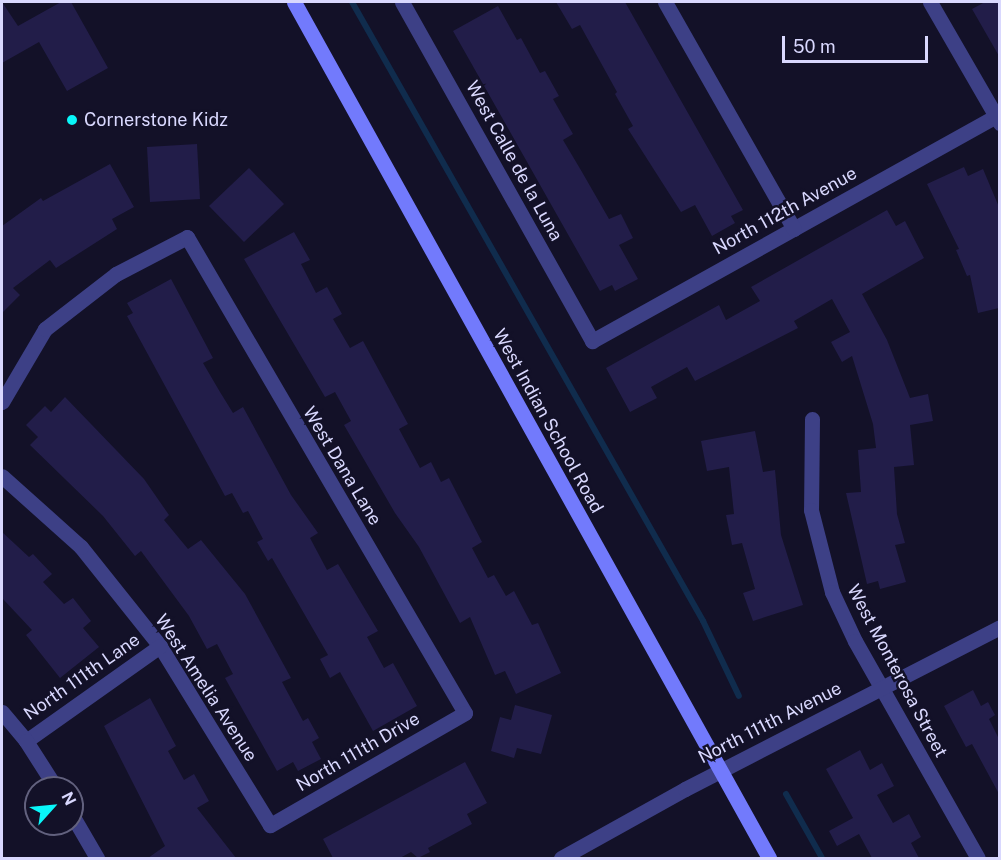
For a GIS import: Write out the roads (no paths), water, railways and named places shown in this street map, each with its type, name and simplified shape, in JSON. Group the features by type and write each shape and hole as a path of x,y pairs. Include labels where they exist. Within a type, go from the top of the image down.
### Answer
{"main road":[{"name":"West Indian School Road","path":"294,2 769,858"}],"street":[{"name":"West Calle de la Luna","path":"402,2 592,340"},
{"path":"665,2 794,229"},
{"path":"930,2 998,120"},
{"name":"North 112th Avenue","path":"592,340 998,120"},
{"name":"West Dana Lane","path":"2,402 45,329 116,274 187,237 465,713"},
{"name":"West Monterosa Street","path":"812,419 809,480 816,538 843,617 978,858"},
{"name":"West Amelia Avenue","path":"2,476 81,547 160,646 270,825"},
{"name":"North 111th Avenue","path":"561,858 720,771 999,627"},
{"name":"North 111th Lane","path":"26,741 160,646"},
{"path":"2,712 26,741 48,776"},
{"name":"North 111th Drive","path":"270,825 465,713"},
{"path":"84,836 97,858"}],"waterway":[{"path":"352,2 703,621 739,696"},
{"path":"786,794 822,858"}],"place":[{"name":"Cornerstone Kidz","path":"72,120"}]}
